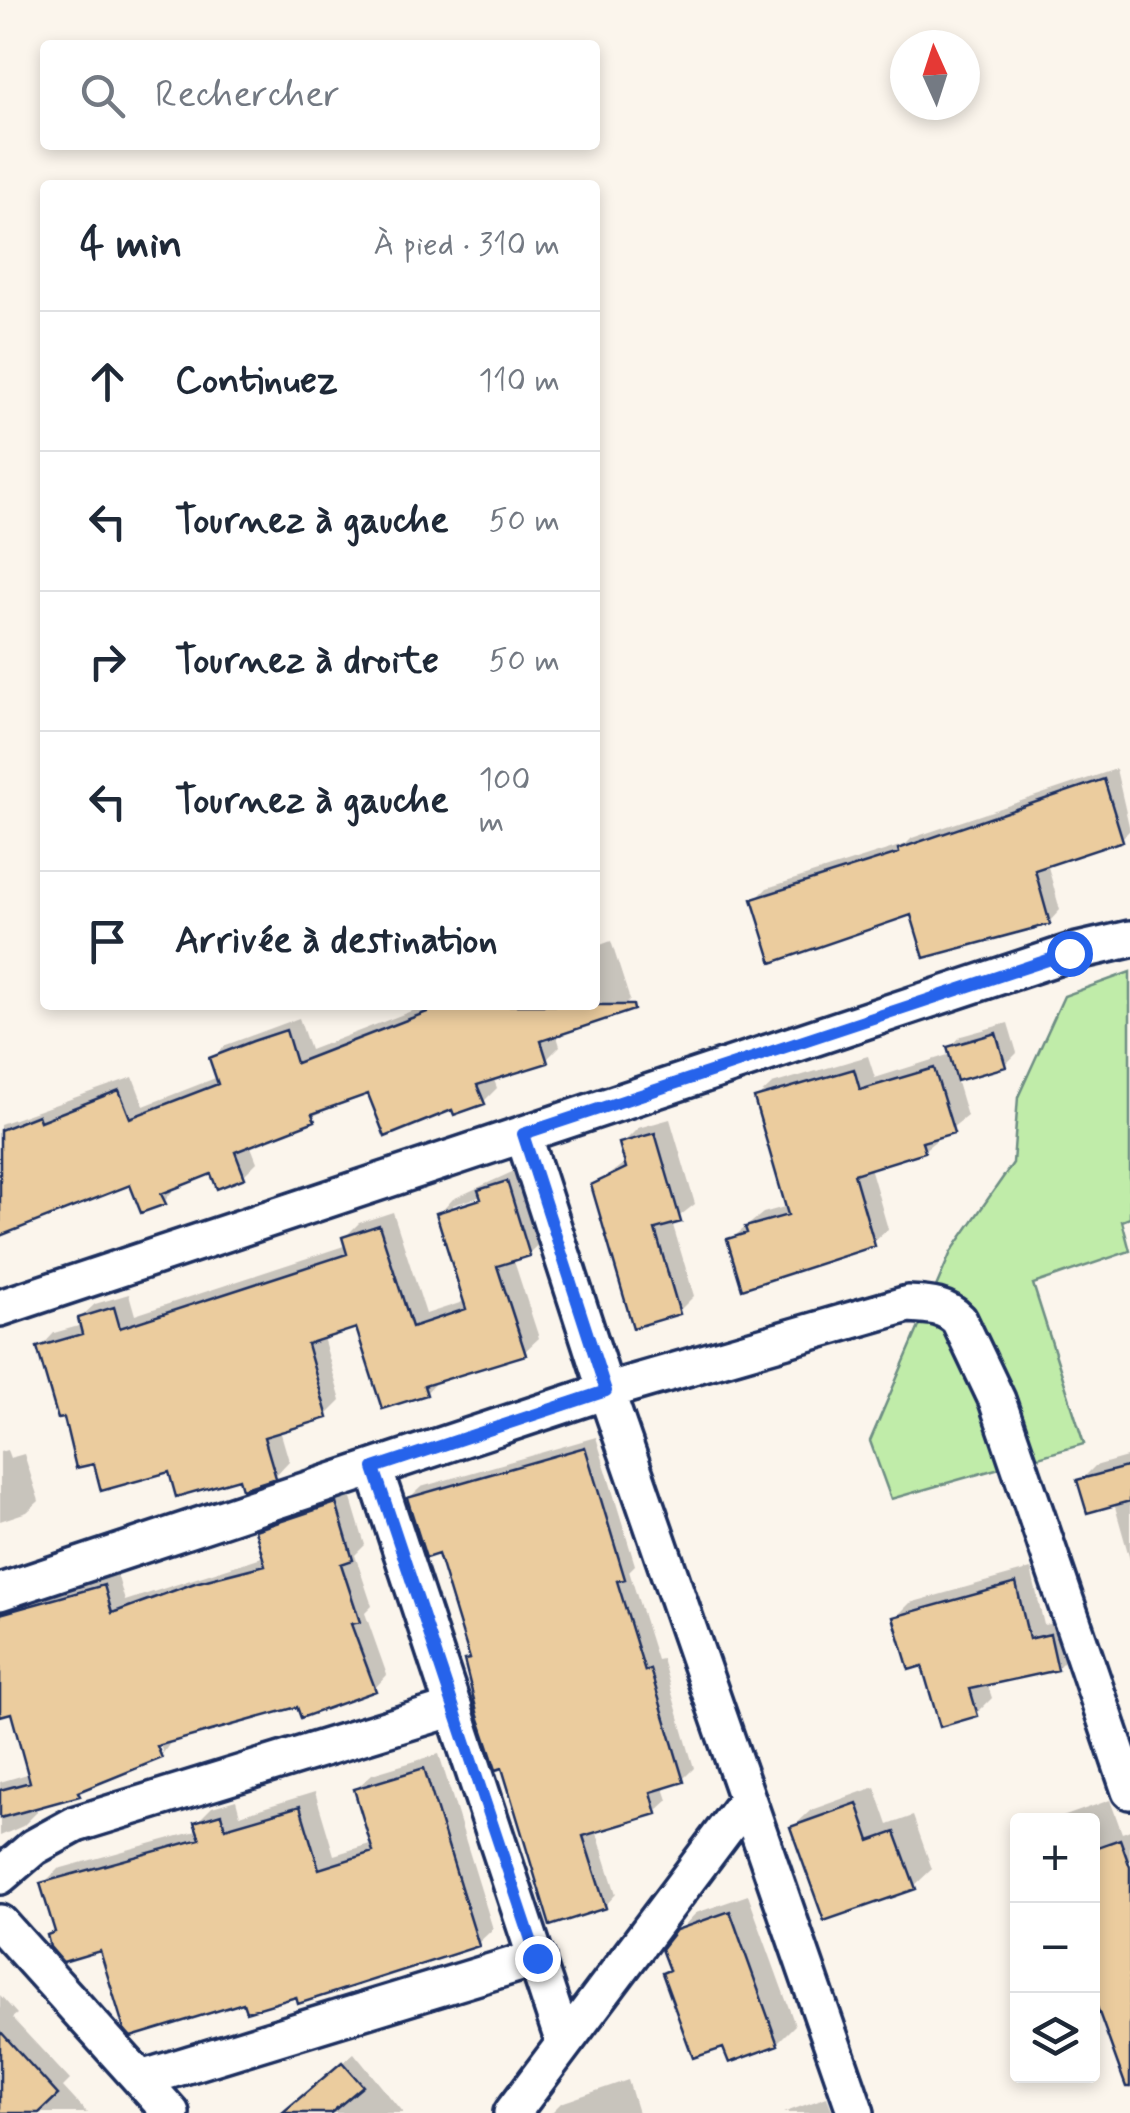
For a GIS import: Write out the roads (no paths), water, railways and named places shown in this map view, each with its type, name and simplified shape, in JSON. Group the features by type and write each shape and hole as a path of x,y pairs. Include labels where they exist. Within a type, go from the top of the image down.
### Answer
{"street":[{"path":"0,1308 1069,953 1130,939"},
{"path":"523,1134 606,1391 856,2113"},
{"path":"0,1592 606,1391 908,1304 950,1310 968,1337 996,1400 1130,1791"},
{"path":"374,1468 564,2043"},
{"path":"0,1876 34,1847 76,1824 454,1708"},
{"path":"512,2113 747,1800"},
{"path":"0,1923 171,2113"},
{"path":"140,2079 537,1958"}]}
